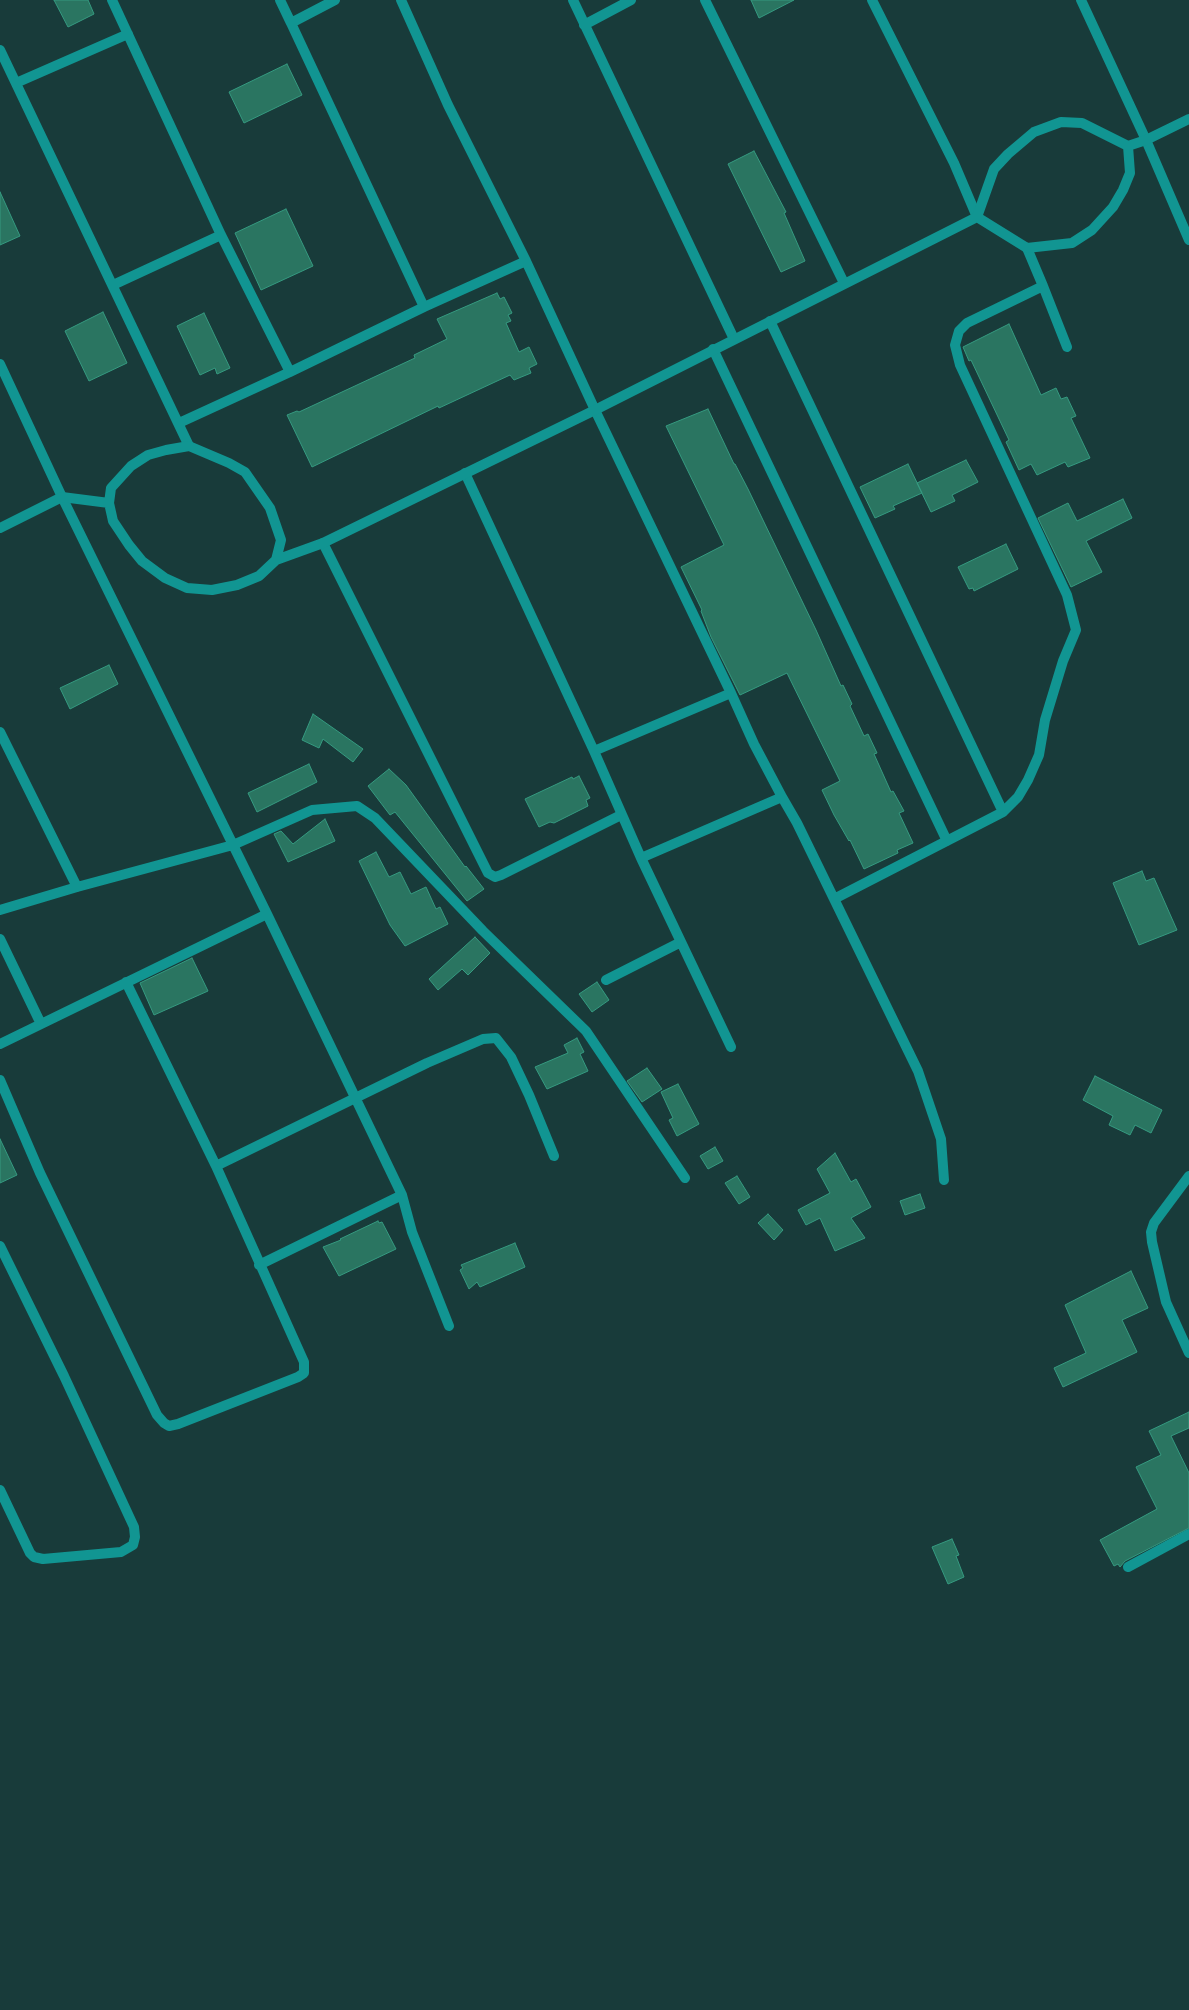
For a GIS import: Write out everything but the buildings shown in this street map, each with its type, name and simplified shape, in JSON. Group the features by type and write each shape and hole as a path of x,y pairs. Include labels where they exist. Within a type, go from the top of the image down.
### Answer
{"street":[{"path":"112,0 221,235 290,372"},
{"path":"280,0 424,307"},
{"path":"291,23 335,0"},
{"path":"400,0 448,106 526,261 594,410 731,693 754,744 782,797 798,823 918,1071 942,1139 944,1180"},
{"path":"573,0 734,339"},
{"path":"584,25 631,0"},
{"path":"704,0 844,283"},
{"path":"872,0 954,163 977,217 1027,248 1067,347"},
{"path":"1081,0 1146,140 1189,240"},
{"path":"16,83 128,34"},
{"path":"0,50 189,446"},
{"path":"276,560 281,540 270,508 245,472 229,463 189,446 148,455 131,466 111,488 108,504 113,521 142,561 165,578 187,588 212,590 237,584 259,576 276,560 323,543 594,410 977,217 994,169 1008,154 1034,132 1061,122 1082,124 1128,146 1146,140 1189,119"},
{"path":"1027,248 1072,242 1092,230 1113,207 1123,190 1130,173 1128,146"},
{"path":"113,285 221,235"},
{"path":"178,423 290,372 424,307 526,261"},
{"path":"834,900 1003,812 1018,797 1028,780 1038,755 1045,720 1063,661 1076,630 1067,595 960,365 955,345 959,331 967,323 1043,286"},
{"path":"770,321 1003,812"},
{"path":"713,349 947,840"},
{"path":"0,364 62,497 267,914 354,1098 402,1195 412,1232 449,1326"},
{"path":"465,473 594,751 621,815 730,1047"},
{"path":"0,528 62,497 108,504"},
{"path":"323,543 488,872 495,877 501,875 621,815"},
{"path":"594,751 731,693"},
{"path":"0,732 77,887"},
{"path":"641,858 782,797"},
{"path":"0,910 77,887 233,845 312,810 357,806 375,818 483,931 586,1031 685,1178"},
{"path":"0,1044 267,914"},
{"path":"0,939 41,1024"},
{"path":"606,980 681,942"},
{"path":"0,1080 40,1173 157,1415 169,1426 178,1424 298,1377 304,1373 304,1362 259,1265 216,1166 126,982"},
{"path":"216,1166 434,1060 483,1039 496,1038 511,1058 529,1095 554,1156"},
{"path":"1189,1176 1154,1223 1152,1232 1152,1242 1166,1302 1189,1352"},
{"path":"259,1265 402,1195"},
{"path":"0,1246 64,1376 134,1527 135,1537 133,1545 122,1552 42,1559 34,1557 30,1553 0,1490"},
{"path":"1128,1567 1189,1534"}]}
